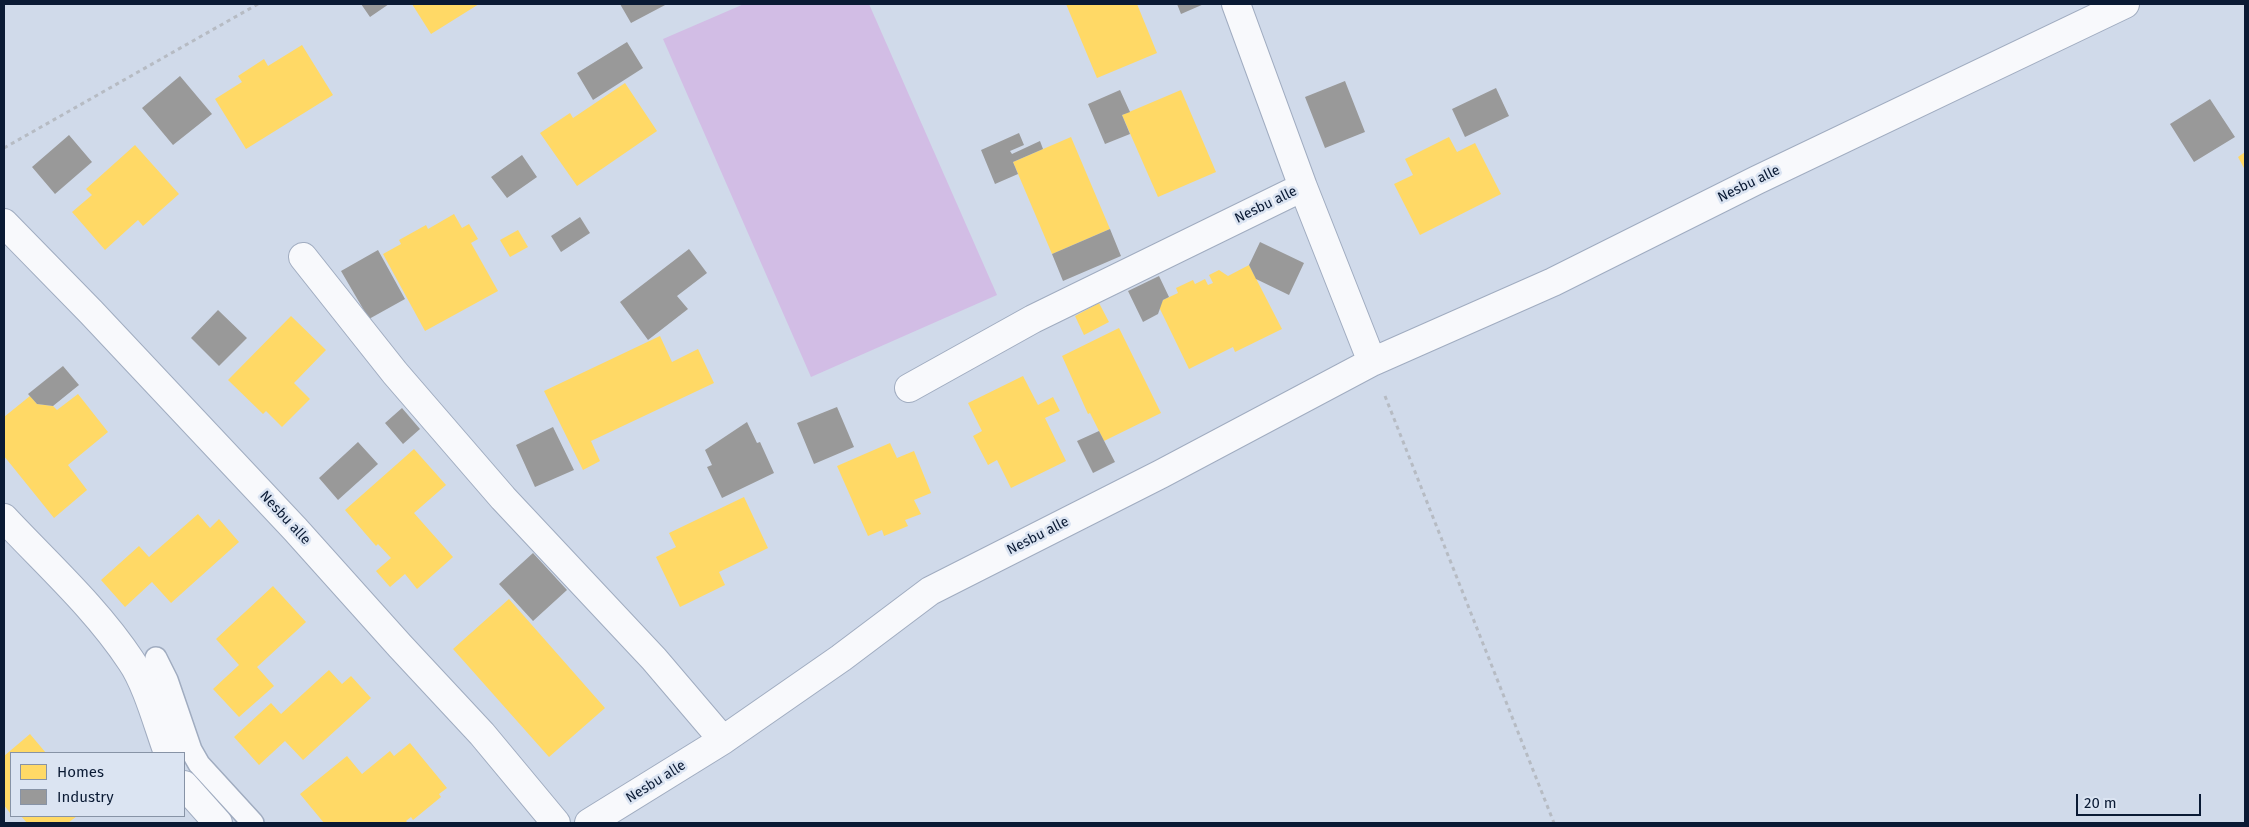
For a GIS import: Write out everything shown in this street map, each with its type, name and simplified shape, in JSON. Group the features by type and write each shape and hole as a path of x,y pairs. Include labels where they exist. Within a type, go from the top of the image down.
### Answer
{"street":[{"name":"Nesbu alle","path":"1236,4 1303,187 1372,362"},
{"name":"Nesbu alle","path":"589,823 723,740 841,658 930,591 1161,474 1372,362 1553,282 1757,180 2125,4"},
{"name":"Nesbu alle","path":"909,388 1033,319 1303,187"},
{"name":"Nesbu alle","path":"4,223 91,312 295,529 482,734 556,823"},
{"path":"303,257 394,373 503,498 654,659 723,740"},
{"path":"4,518 94,614 132,662 168,752"},
{"path":"185,786 218,823"}],"lane":[{"path":"156,658 167,680 191,750 199,764 253,823"}],"path":[{"path":"4,148 258,4"},
{"path":"1372,362 1554,823"}],"shaded area":[{"path":"744,4 869,4 997,295 811,377 663,39"}],"building: Homes":[{"path":"412,4 479,4 431,34"},
{"path":"1066,4 1137,4 1157,53 1097,78"},
{"path":"302,45 333,95 246,149 215,99 242,82 238,76 264,59 268,66"},
{"path":"625,83 657,131 577,186 540,133 570,113 573,118"},
{"path":"1181,90 1216,172 1158,197 1122,115"},
{"path":"1071,137 1110,229 1052,254 1013,162"},
{"path":"1449,137 1457,152 1475,143 1501,194 1420,235 1394,184 1413,175 1405,159"},
{"path":"135,145 179,194 143,226 138,220 105,250 72,212 92,195 86,189"},
{"path":"2245,152 2245,170 2238,157"},
{"path":"454,214 462,228 469,224 478,239 471,243 498,291 425,331 383,254 401,244 399,240 426,225 428,229"},
{"path":"518,230 528,247 510,257 500,240"},
{"path":"1249,265 1282,329 1235,352 1233,347 1189,369 1159,307 1163,300 1178,293 1176,288 1193,280 1195,284 1205,279 1208,285 1213,283 1209,275 1219,270 1228,276"},
{"path":"1099,303 1109,322 1084,335 1075,316"},
{"path":"291,316 326,350 294,383 310,399 282,427 266,411 263,414 228,380"},
{"path":"1119,328 1161,413 1104,441 1090,413 1088,414 1062,356"},
{"path":"660,336 672,362 698,349 714,383 591,441 600,461 583,470 544,391"},
{"path":"1023,376 1038,405 1053,397 1060,411 1045,418 1066,461 1011,488 997,460 988,465 973,436 982,431 968,403"},
{"path":"78,394 108,432 68,465 87,490 54,518 4,456 4,417 30,396 37,404 53,406 57,410"},
{"path":"890,443 897,458 914,451 931,493 914,500 921,514 905,520 908,526 884,536 882,530 868,536 837,466"},
{"path":"414,449 446,485 414,513 453,557 417,589 405,574 390,587 376,571 391,558 378,544 376,546 345,510"},
{"path":"744,497 768,548 719,572 725,585 680,607 656,557 676,547 669,533"},
{"path":"198,514 210,528 219,519 239,542 171,603 152,582 125,607 101,580 139,546 149,557"},
{"path":"273,586 306,622 257,667 274,686 239,717 213,689 239,665 216,639"},
{"path":"509,599 605,708 549,757 453,649"},
{"path":"329,670 342,684 351,676 371,698 303,760 285,741 259,765 234,737 271,703 281,714"},
{"path":"30,734 45,752 10,752 10,813 4,805 4,756"},
{"path":"410,743 447,788 439,794 441,797 413,820 411,817 406,821 408,823 324,823 300,794 347,756 362,774 390,751 394,756"},
{"path":"22,817 76,817 68,823 27,823"}],"building: Industry":[{"path":"361,4 389,4 370,17"},
{"path":"620,4 667,4 631,23"},
{"path":"1177,4 1204,4 1181,14"},
{"path":"627,42 643,68 593,100 577,73"},
{"path":"180,76 212,114 173,145 142,108"},
{"path":"1345,81 1365,132 1325,148 1305,97"},
{"path":"1496,88 1509,116 1465,137 1452,109"},
{"path":"1120,90 1130,112 1122,115 1130,134 1105,144 1088,104"},
{"path":"2210,99 2235,137 2194,162 2170,124"},
{"path":"1019,133 1024,145 1010,151 1012,154 1040,141 1043,149 1013,162 1018,174 995,184 981,150"},
{"path":"69,135 92,162 55,194 32,167"},
{"path":"522,155 537,177 507,198 491,177"},
{"path":"580,217 590,233 561,252 551,236"},
{"path":"1110,229 1121,256 1063,281 1052,254"},
{"path":"1260,242 1304,263 1289,295 1256,279 1249,265"},
{"path":"689,249 707,273 677,296 688,309 648,340 620,302"},
{"path":"378,250 405,299 369,319 341,271"},
{"path":"1159,276 1169,297 1163,300 1158,314 1143,322 1128,291"},
{"path":"218,310 247,338 219,366 191,338"},
{"path":"63,366 79,385 53,406 37,404 28,394"},
{"path":"837,407 854,447 814,464 797,423"},
{"path":"402,408 420,429 403,444 385,423"},
{"path":"747,422 757,443 760,442 774,473 722,498 707,467 712,465 705,450"},
{"path":"553,427 574,470 535,487 516,445"},
{"path":"1099,431 1115,462 1093,473 1077,441"},
{"path":"358,442 378,464 338,500 319,478"},
{"path":"533,553 567,590 533,621 499,584"}]}
